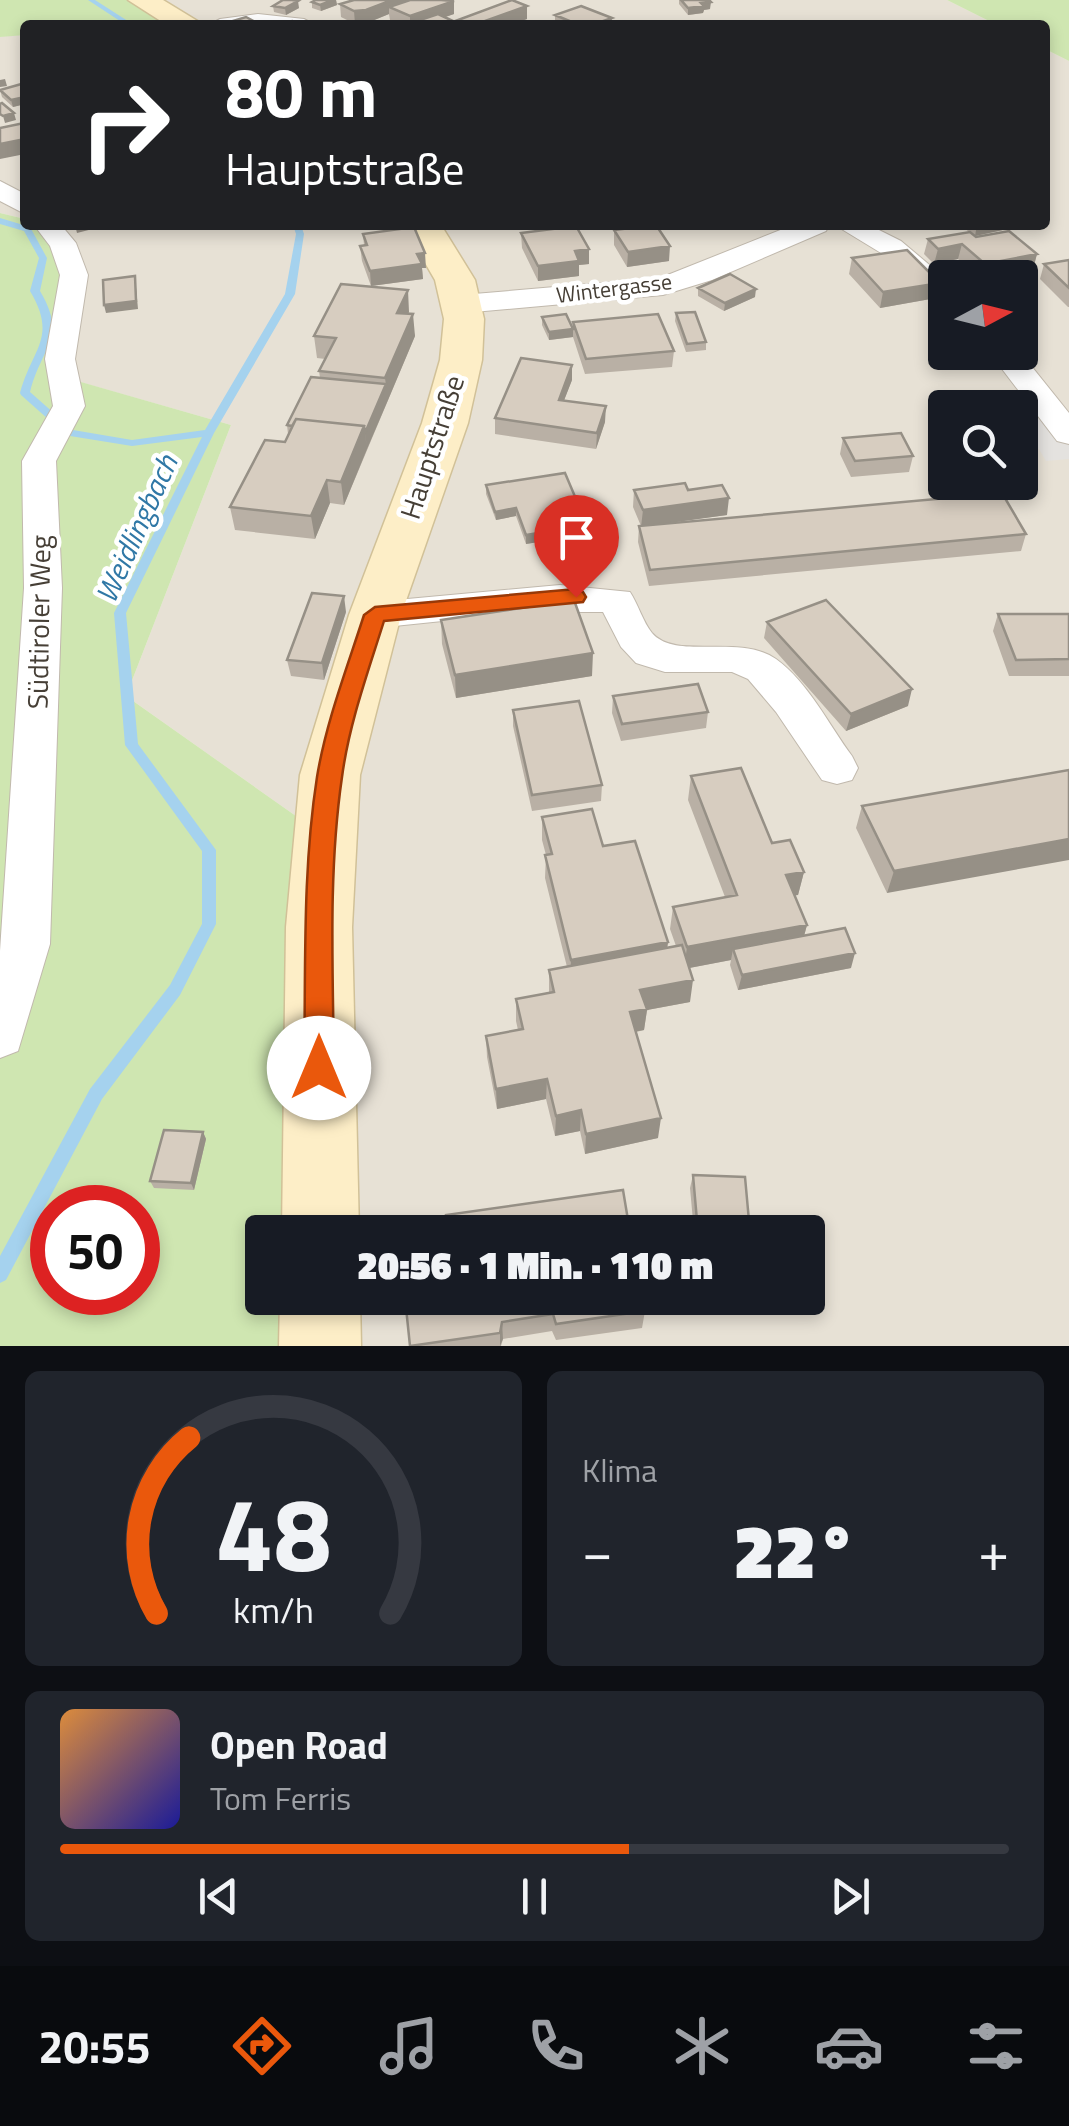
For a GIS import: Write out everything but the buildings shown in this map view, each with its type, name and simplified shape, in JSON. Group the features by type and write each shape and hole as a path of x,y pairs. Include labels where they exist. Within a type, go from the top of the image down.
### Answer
{"main road":[{"path":"142,0 179,20"},
{"name":"Hauptstraße","path":"320,1215 320,865 330,774 375,615 445,423 461,360 462,304 448,263 425,230"},
{"path":"320,1315 320,1346"}],"street":[{"name":"Südtiroler Weg","path":"0,1035 26,944 43,588 40,461 69,406 60,360 76,273 64,242 52,230"},
{"name":"Wintergasse","path":"462,304 663,286 702,274 804,230"},
{"path":"858,230 892,248 928,278"},
{"path":"1018,370 1069,434"},
{"path":"375,615 576,597 617,601 639,644 656,655 677,660 724,656 762,669 837,768"}],"shaded area":[{"path":"139,0 947,0 987,20 158,20"},
{"path":"20,35 20,218 0,213 0,37"},
{"path":"1050,52 1069,61 1069,1346 288,1346 289,1315 825,1315 825,1215 291,1215 303,821 126,696 231,425 73,380 46,230 1050,230"},
{"path":"1047,413 1069,443 1069,459 1046,461 1038,448 1038,415"}],"green space":[{"path":"0,0 139,0 160,20 20,20 20,35 0,37"},
{"path":"947,0 1069,0 1069,61 1050,52 1050,20 987,20"},
{"path":"0,213 20,218 20,230 49,230 75,276 74,380 231,425 126,696 303,821 291,1215 245,1215 245,1315 289,1315 288,1346 0,1346"}],"waterway":[{"name":"Weidlingbach","path":"91,0 123,20"},
{"path":"0,221 20,227"},
{"path":"28,230 43,258 35,291 44,307 48,331 25,393 70,433 132,443 209,433"},
{"name":"Weidlingbach","path":"209,433 290,294 299,230"},
{"name":"Weidlingbach","path":"0,1274 96,1094 175,990 209,924 209,850 132,745 120,613 209,433"}],"route":[{"path":"319,1068 320,865 330,774 375,615 576,597"}]}
